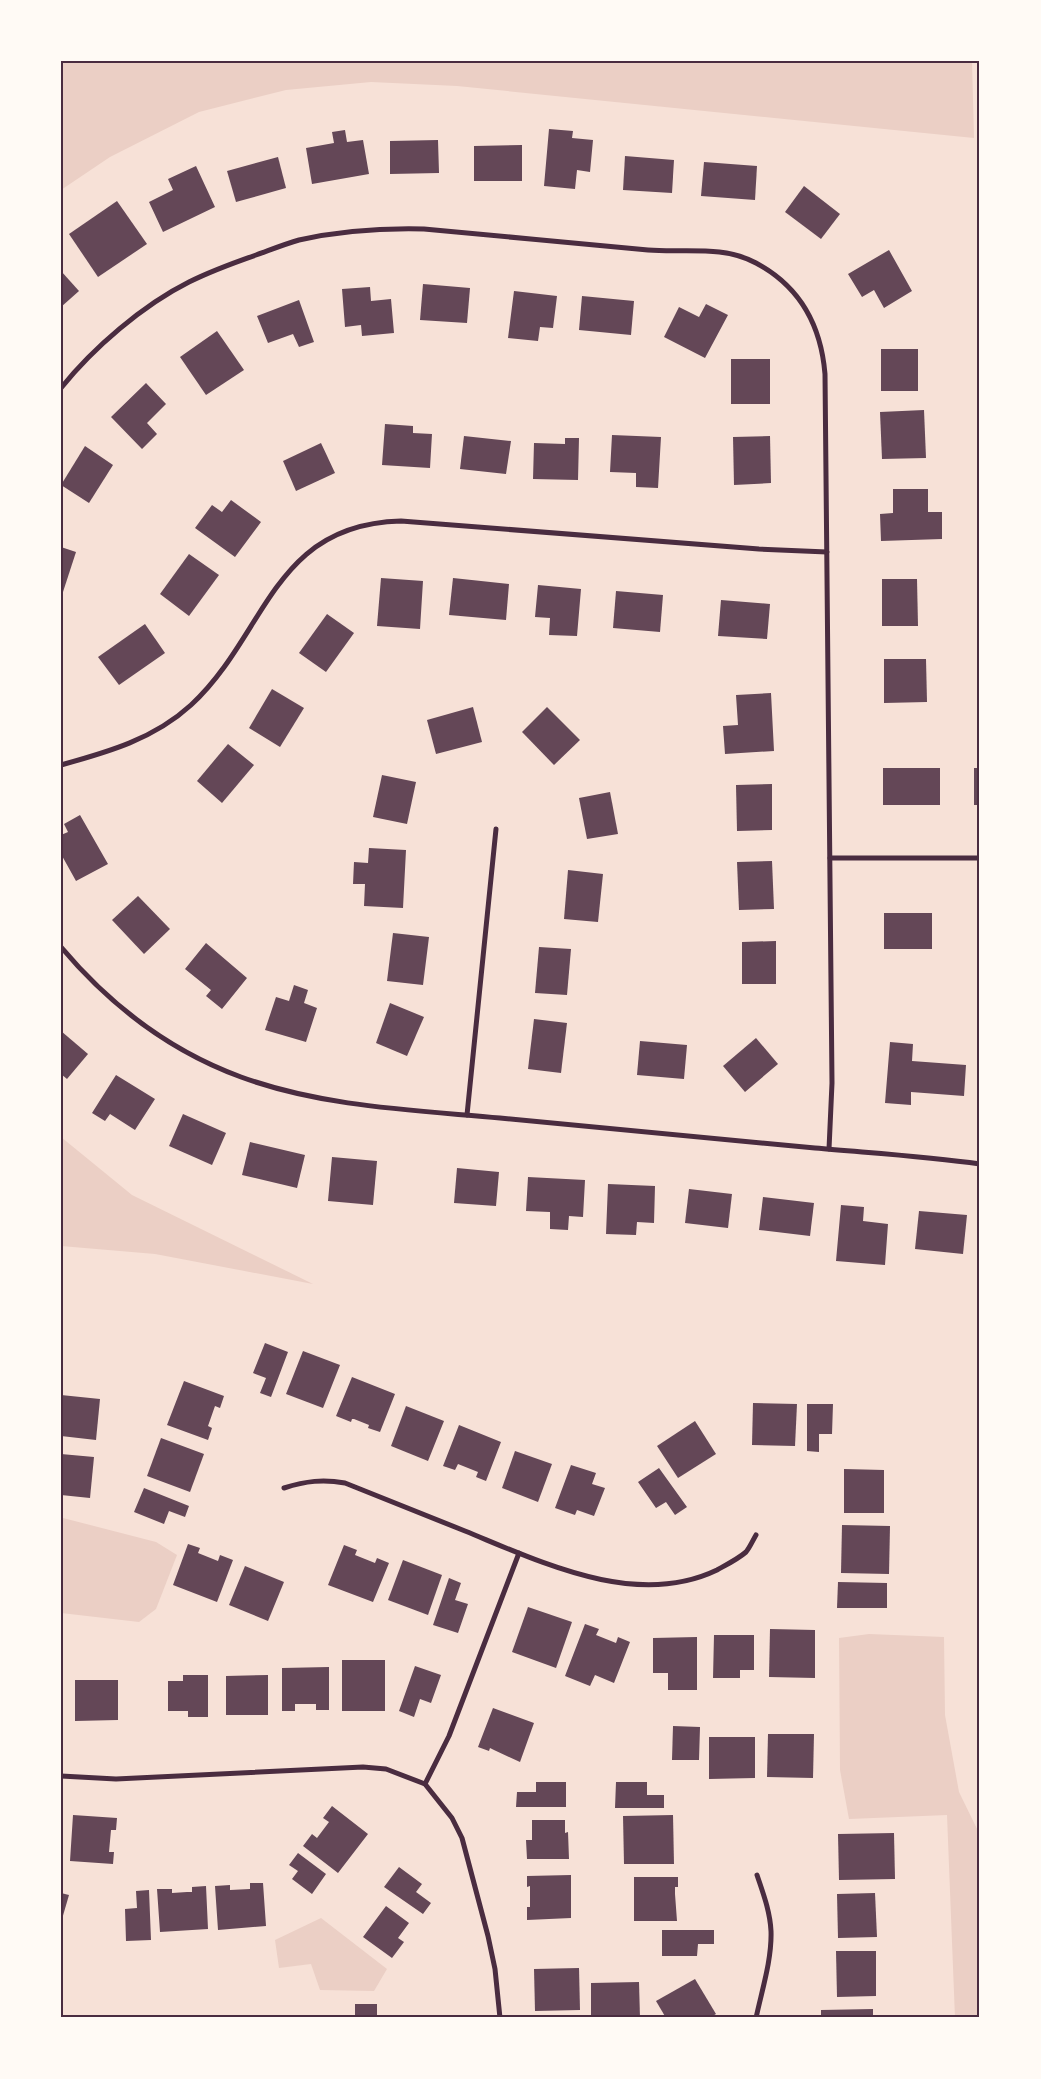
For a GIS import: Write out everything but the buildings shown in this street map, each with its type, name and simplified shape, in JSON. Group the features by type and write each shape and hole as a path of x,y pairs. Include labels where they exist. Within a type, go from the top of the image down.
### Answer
{"street":[{"path":"61,388 94,353 124,326 156,302 187,283 223,266 308,239 336,233 369,230 424,230 651,250 712,252 738,256 756,263 787,286 799,298 810,314 818,334 824,352 826,391 832,1098 829,1149"},
{"path":"61,765 126,746 176,718 192,705 218,674 274,590 295,565 323,543 358,527 379,522 401,522 758,550 827,552"},
{"path":"467,1115 496,829"},
{"path":"830,858 980,858"},
{"path":"61,947 100,990 141,1023 184,1050 240,1077 300,1094 328,1100 467,1115 980,1164"},
{"path":"284,1488 302,1482 323,1479 345,1482 519,1553 587,1575 617,1582 643,1585 673,1583 704,1576 746,1552 756,1535"},
{"path":"425,1784 449,1736 519,1553"},
{"path":"61,1776 116,1779 363,1767 386,1769 425,1784 448,1811 462,1838 495,1969 500,2018"},
{"path":"756,2018 769,1958 771,1931 768,1906 757,1875"}],"shaded area":[{"path":"61,61 972,61 974,138 457,86 371,82 286,90 199,112 110,157 61,190"},
{"path":"61,1137 132,1195 313,1284 155,1254 61,1246"},
{"path":"61,1519 156,1542 177,1555 156,1609 139,1622 61,1613"},
{"path":"869,1634 944,1637 945,1715 959,1792 980,1835 980,2018 955,2018 947,1815 849,1819 840,1770 839,1638"},
{"path":"321,1918 387,1969 374,1991 320,1990 311,1964 279,1968 275,1940"}]}
